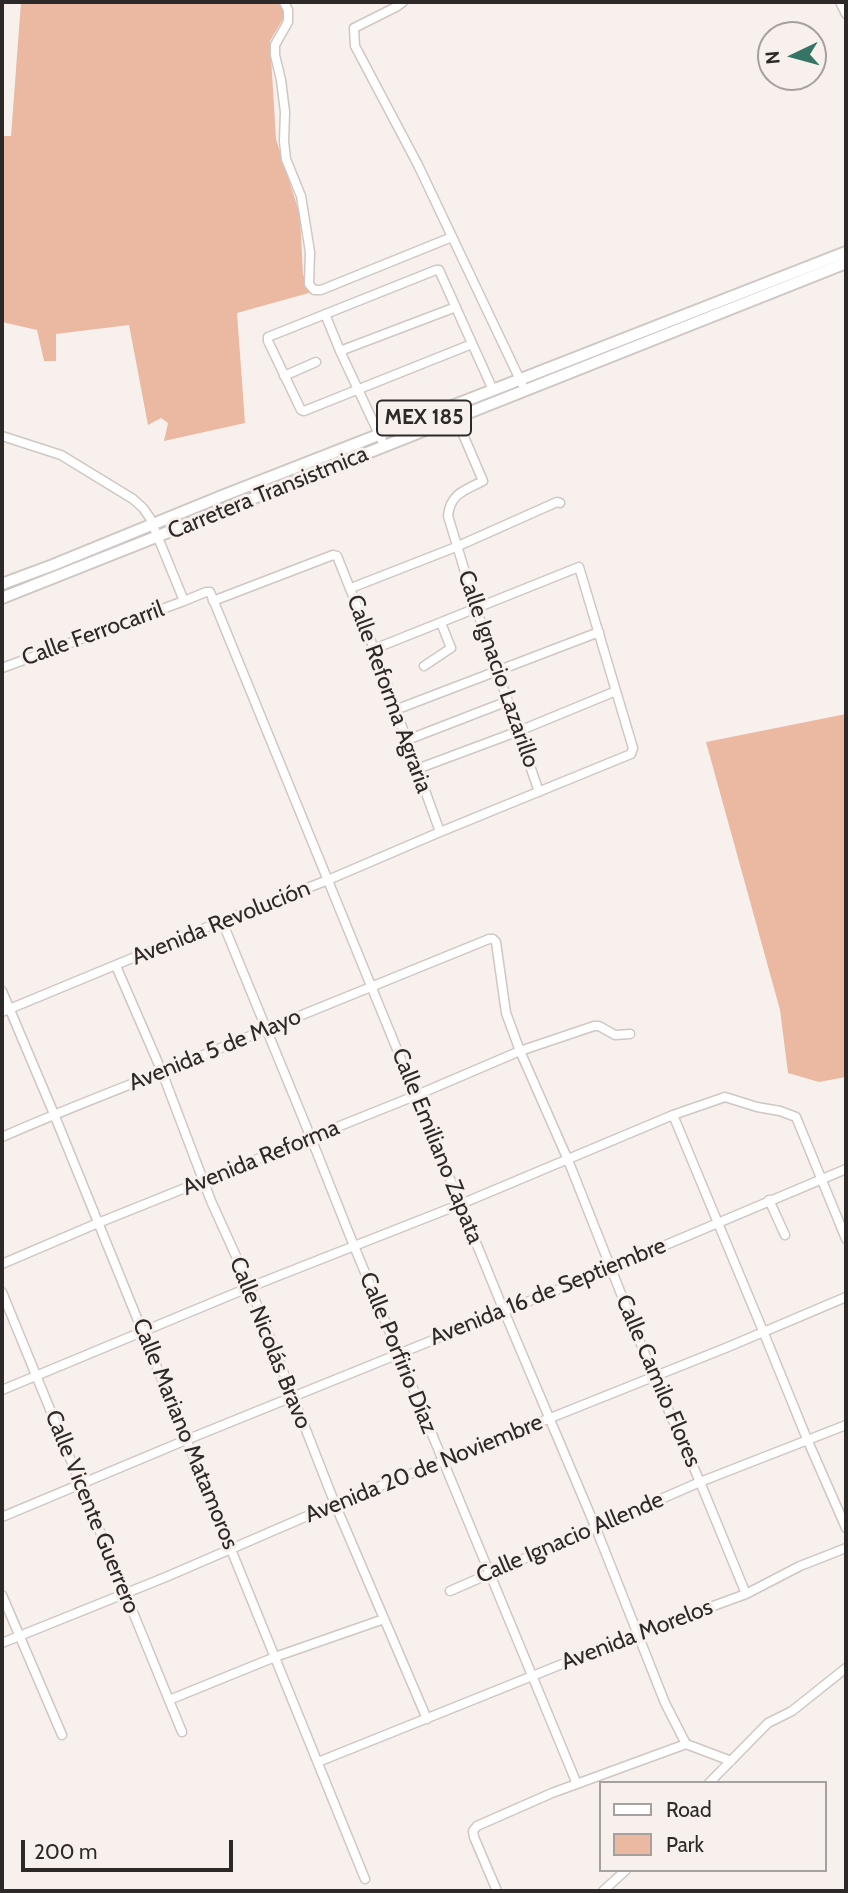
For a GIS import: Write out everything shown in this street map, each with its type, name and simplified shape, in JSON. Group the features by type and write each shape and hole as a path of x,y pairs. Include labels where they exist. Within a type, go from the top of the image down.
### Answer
{"main road":[{"name":"Carretera Transistmica","path":"2,598 460,417 472,406 505,394 521,382 846,252"},
{"name":"Carretera Transistmica","path":"2,584 379,436 492,388 521,382 846,263"},
{"path":"159,536 167,525 218,502 222,496"},
{"path":"99,559 108,551 147,535 153,524"}],"street":[{"path":"284,2 288,10 288,22 275,45 275,55 285,112 286,159 301,196 310,253 309,284 314,290 321,290 452,237"},
{"path":"403,2 354,29 355,46 418,165 521,382"},
{"path":"840,2 846,14"},
{"path":"472,344 300,411 268,337 439,270 492,388"},
{"path":"340,351 456,307"},
{"path":"325,314 385,447"},
{"path":"284,376 316,362"},
{"name":"Calle Ignacio Lazarillo","path":"460,417 452,425 453,428 462,432 483,481 456,496 449,506 448,516 476,608 540,792"},
{"path":"2,436 61,455 133,499 143,508 153,524 184,601 209,592 213,601"},
{"path":"351,588 560,503"},
{"name":"Calle Reforma Agraria","path":"213,601 333,555 337,556 374,649 440,832"},
{"path":"374,649 579,567 616,691 417,769"},
{"name":"Calle Ferrocarril","path":"2,668 184,601"},
{"name":"Calle Emiliano Zapata","path":"213,601 595,1527 664,1703 686,1744"},
{"path":"424,666 451,648 441,623"},
{"path":"395,710 599,632"},
{"name":"Avenida Revolución","path":"6,1010 631,754 633,748 616,691"},
{"path":"407,740 508,701"},
{"name":"Calle Porfirio Díaz","path":"222,922 577,1784"},
{"name":"Avenida 5 de Mayo","path":"2,1137 489,939 496,942 506,1013"},
{"name":"Calle Nicolás Bravo","path":"116,966 162,1072 203,1181 250,1287 335,1504 426,1719"},
{"name":"Calle Mariano Matamoros","path":"2,990 6,1010 54,1114 365,1879"},
{"name":"Calle Camilo Flores","path":"506,1013 654,1377 701,1482 746,1594"},
{"name":"Avenida Reforma","path":"2,1264 417,1096 520,1051 594,1026 615,1035 630,1034"},
{"path":"2,1390 673,1115 725,1097 796,1117 846,1239"},
{"path":"673,1115 846,1528"},
{"name":"Avenida 16 de Septiembre","path":"2,1517 846,1169"},
{"path":"769,1200 785,1235"},
{"name":"Calle Vicente Guerrero","path":"2,1292 182,1732"},
{"name":"Avenida 20 de Noviembre","path":"2,1643 335,1504 846,1297"},
{"name":"Calle Ignacio Allende","path":"450,1591 701,1482 846,1425"},
{"name":"Avenida Morelos","path":"318,1762 637,1634 746,1594 790,1571 846,1548"},
{"path":"2,1595 62,1735"},
{"path":"169,1700 275,1657 384,1619"},
{"path":"711,1781 768,1723 792,1711 846,1668"},
{"path":"497,1891 474,1837 473,1831 477,1826 577,1784 686,1744 731,1761"},
{"path":"603,1891 624,1872"}],"green space":[{"path":"21,2 282,2 286,14 270,41 276,139 300,215 303,275 316,291 237,313 245,423 164,441 168,423 161,418 148,425 129,325 56,334 56,361 44,361 37,330 2,322 2,136 11,136"},
{"path":"846,714 846,1077 819,1082 788,1073 780,1010 706,742"}]}
